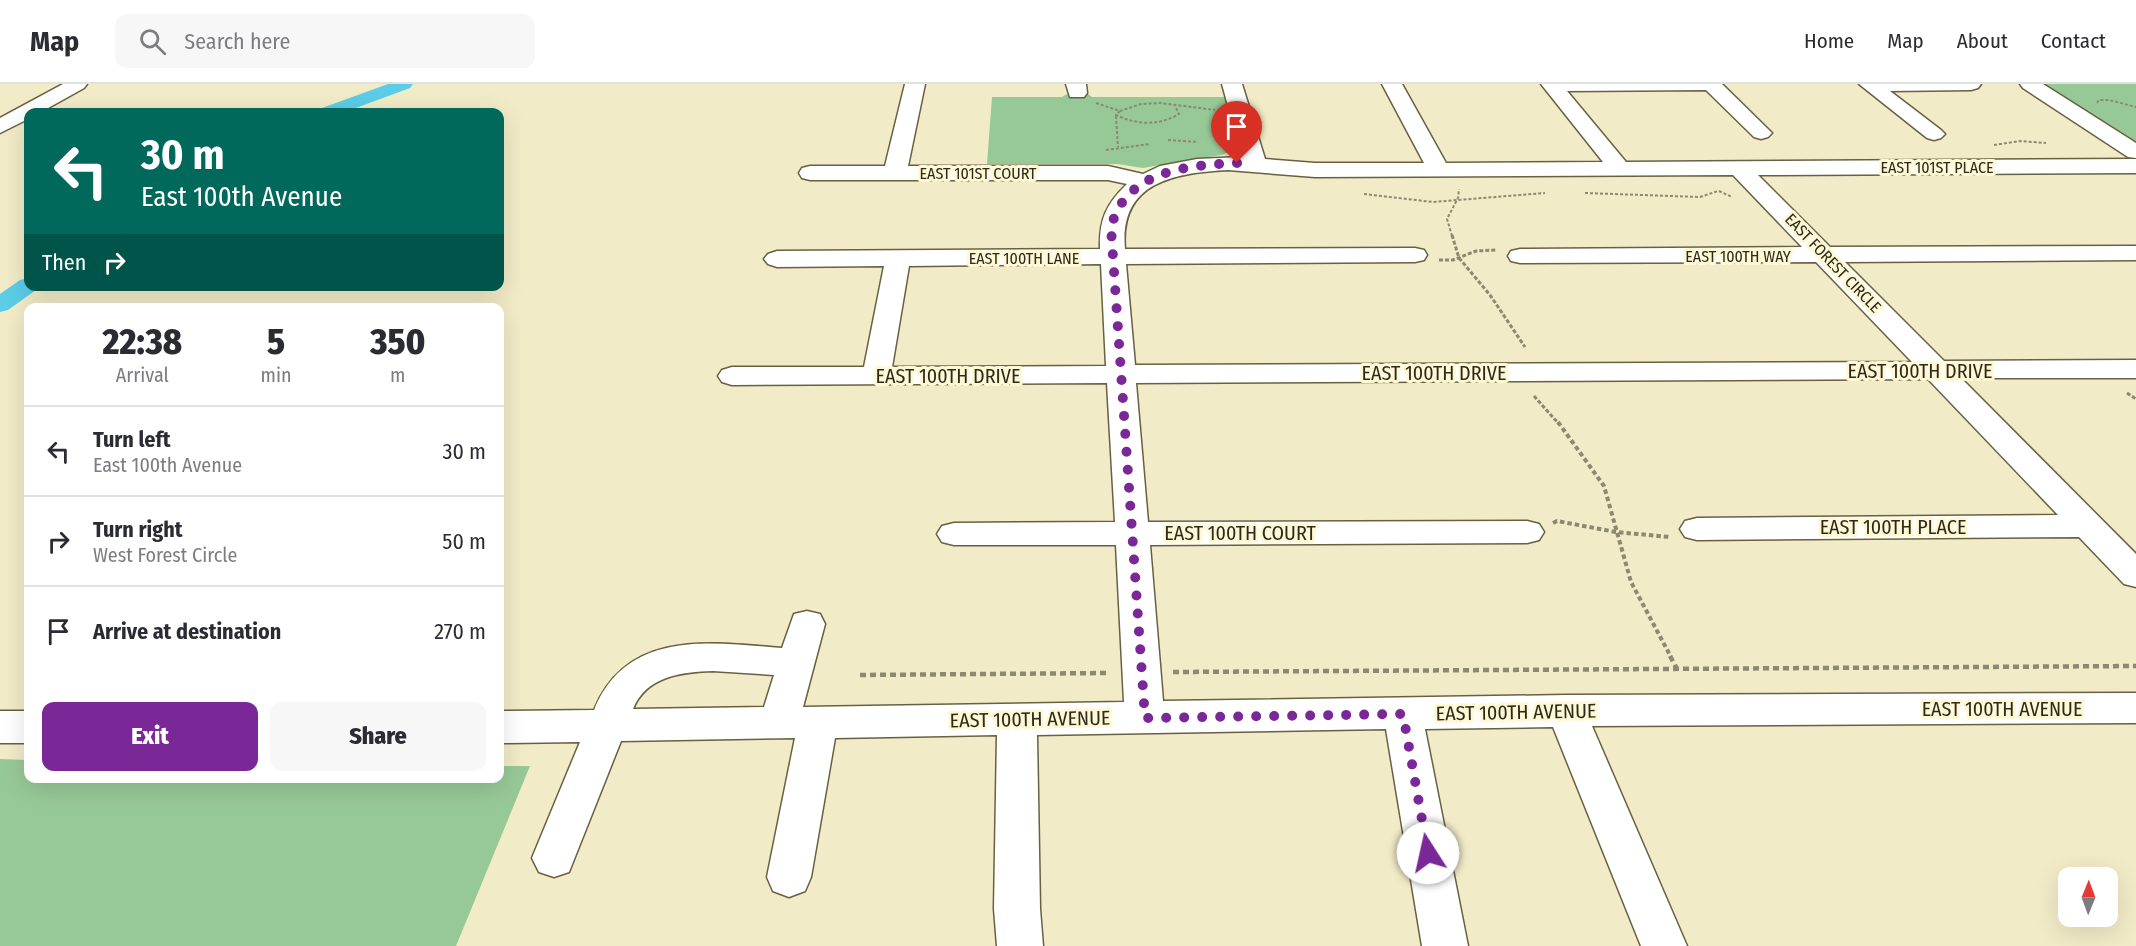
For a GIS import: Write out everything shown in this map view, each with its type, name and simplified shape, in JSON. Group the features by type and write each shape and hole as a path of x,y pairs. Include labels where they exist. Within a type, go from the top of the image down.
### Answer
{"street":[{"path":"34,108 77,84"},
{"path":"895,173 915,84"},
{"path":"1232,84 1255,163"},
{"path":"1392,84 1450,169"},
{"path":"1552,84 1619,168"},
{"path":"1552,84 1711,84 1761,133"},
{"path":"1870,84 1971,84"},
{"path":"1870,84 1934,134"},
{"path":"2030,84 2136,152"},
{"path":"0,127 24,114"},
{"path":"1145,718 1111,228 1114,215 1128,193 1158,176 1197,166 1255,163 1315,170 1739,168"},
{"name":"EAST 101ST PLACE","path":"1739,168 2136,166"},
{"name":"EAST FOREST CIRCLE","path":"1739,168 2136,574"},
{"name":"EAST 101ST COURT","path":"810,173 1108,173 1145,182"},
{"name":"EAST 100TH WAY","path":"1520,256 2136,253"},
{"name":"EAST 100TH LANE","path":"777,259 1415,255"},
{"path":"876,376 898,258"},
{"name":"EAST 100TH DRIVE","path":"732,376 1937,371 2131,381"},
{"name":"EAST 100TH PLACE","path":"1697,529 2089,526"},
{"name":"EAST 100TH COURT","path":"954,534 1527,532"},
{"path":"789,877 798,724 796,663 807,624"},
{"path":"554,858 609,726 618,698 634,678 670,660 705,657 796,663"},
{"name":"EAST 100TH AVENUE","path":"504,728 1566,711 2136,708"},
{"path":"1566,711 1665,946"},
{"path":"1403,714 1445,946"},
{"path":"1017,720 1017,909 1020,946"},
{"path":"0,727 24,727"}],"path":[{"path":"1076,88 1085,99 1120,111"},
{"path":"1118,147 1116,115 1120,111 1141,104 1160,103 1239,110"},
{"path":"1116,115 1123,119 1167,121 1179,114 1174,106"},
{"path":"1168,140 1202,143"},
{"path":"1101,151 1150,144"},
{"path":"1450,169 1458,198 1447,219 1459,258 1490,296 1525,347"},
{"path":"1415,255 1432,260 1459,258 1476,251 1504,249 1520,256"},
{"path":"2131,381 2136,392"},
{"path":"2116,392 2131,381"},
{"path":"2131,381 2136,399"},
{"path":"1534,396 1569,435 1604,486 1631,582 1677,669"},
{"path":"1527,532 1557,521 1616,532 1667,537 1697,529"},
{"path":"860,675 2136,666"}],"green space":[{"path":"2041,84 2136,84 2136,144"},
{"path":"1067,94 1088,94 1092,97 1225,97 1237,150 1221,155 1143,168 1117,164 987,164 992,97 1062,97"},
{"path":"0,759 24,760 24,783 504,783 504,766 530,766 456,946 0,946"}],"waterway":[{"path":"340,108 404,84"},
{"path":"0,305 24,288"}],"route":[{"path":"1237,163 1184,168 1136,186 1123,199 1114,215 1111,228 1145,718 1403,714 1428,853"}]}
